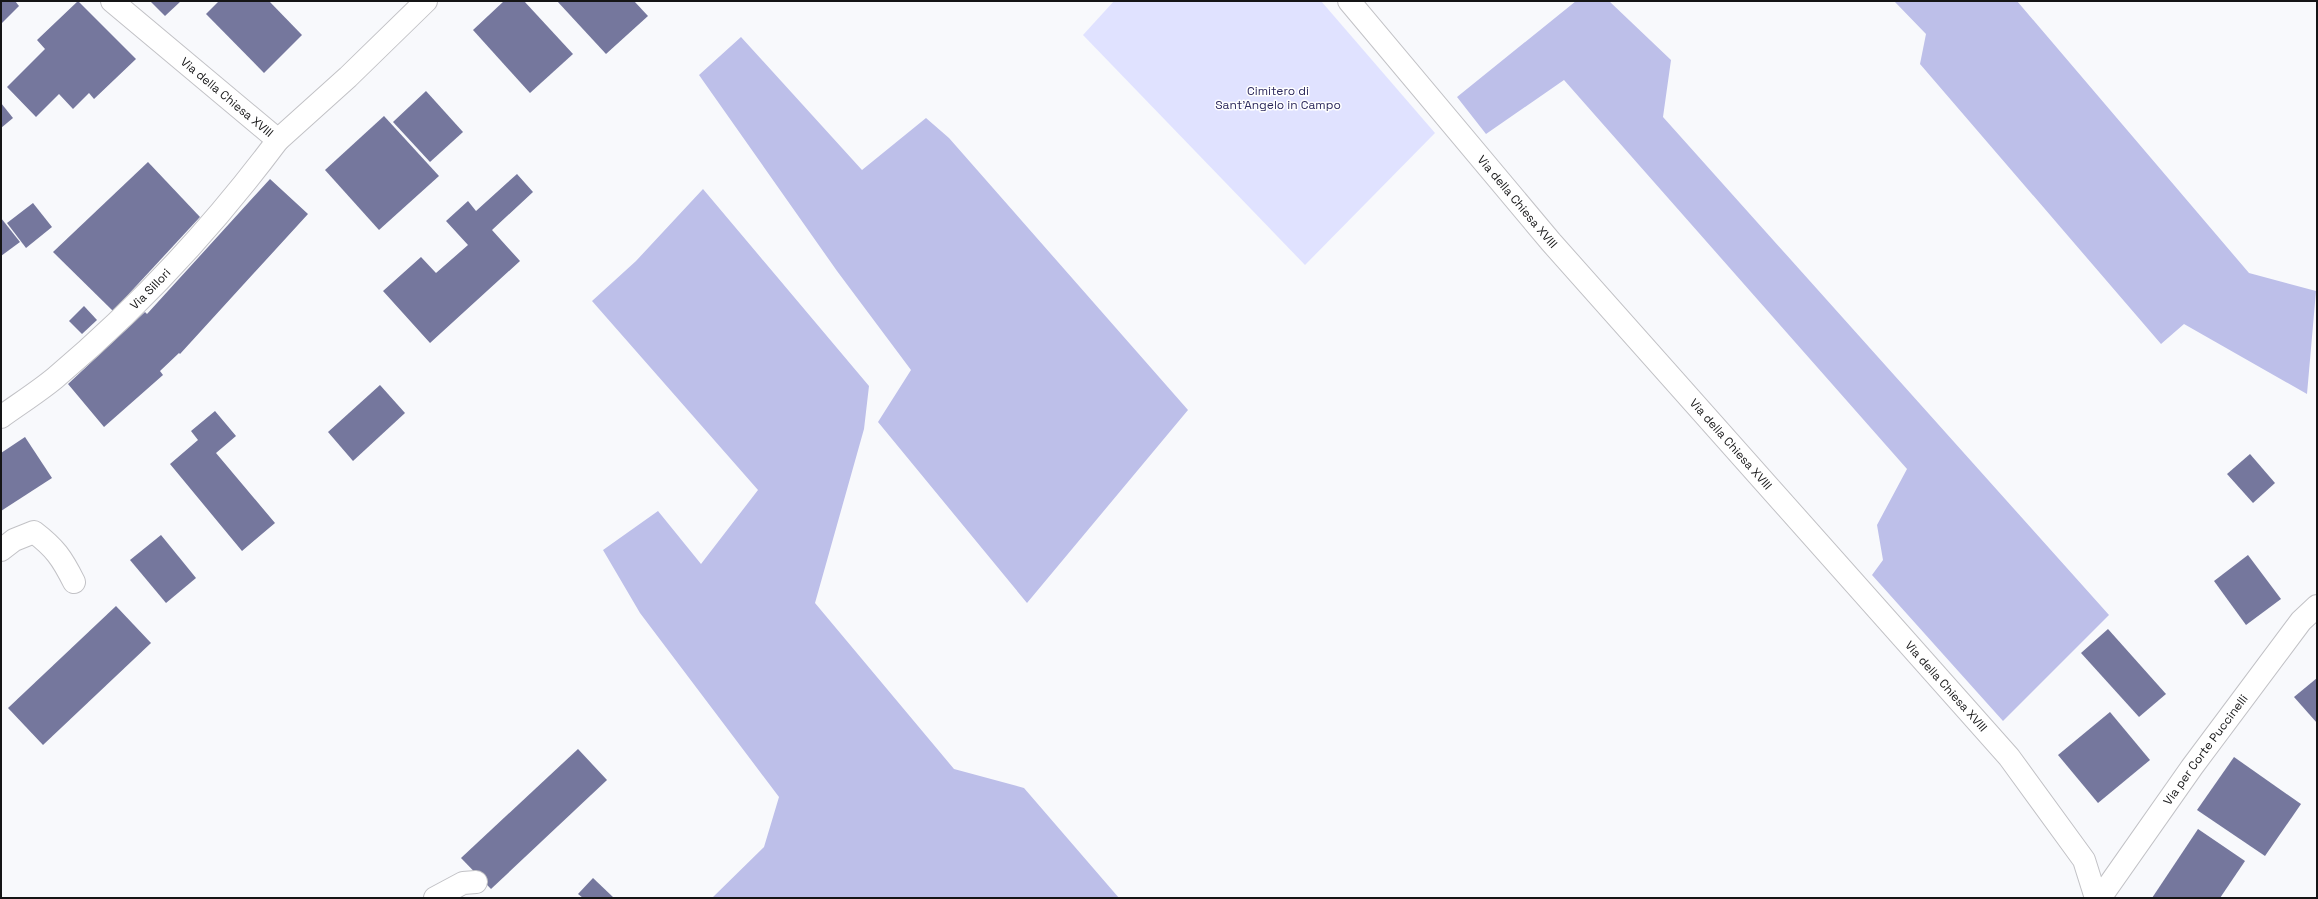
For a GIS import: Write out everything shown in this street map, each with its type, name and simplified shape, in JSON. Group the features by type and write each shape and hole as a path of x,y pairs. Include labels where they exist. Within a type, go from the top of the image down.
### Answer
{"street":[{"name":"Via della Chiesa XVIII","path":"112,1 278,140 348,77 426,1"},
{"name":"Via della Chiesa XVIII","path":"1350,1 1551,242 2009,757 2084,860 2096,898"},
{"name":"Via Sillori","path":"1,417 54,378 128,312 236,196 278,140"},
{"path":"1,550 14,540 34,532 52,545 66,565 74,582"},
{"name":"Via per Corte Puccinelli","path":"2100,898 2192,767 2301,621 2317,606"},
{"path":"435,898 463,883 476,882"}],"green space":[{"name":"Cimitero di Sant'Angelo in Campo","path":"1114,1 1321,1 1435,133 1305,265 1083,35"}],"shaded area":[{"path":"1576,1 1609,1 1671,60 1663,117 2109,615 2003,721 1872,575 1883,560 1877,525 1907,469 1564,80 1486,134 1457,97"},
{"path":"1894,1 2017,1 2249,273 2316,291 2307,394 2184,324 2161,344 1920,64 1926,34"},
{"path":"741,37 862,170 926,118 949,138 1188,410 1027,603 878,422 911,370 837,271 699,75"},
{"path":"703,189 869,386 864,429 815,603 954,769 1024,788 1119,898 712,898 764,847 779,797 640,613 603,550 658,511 701,564 758,490 592,301 636,261"}],"building":[{"path":"1,1 15,1 19,6 1,24"},
{"path":"78,1 136,59 94,99 89,93 73,109 59,94 36,117 7,87 45,49 37,40"},
{"path":"150,1 181,1 165,16"},
{"path":"219,1 269,1 302,35 264,73 206,14"},
{"path":"504,1 524,1 573,54 530,93 473,30"},
{"path":"557,1 634,1 648,16 606,54"},
{"path":"426,91 463,132 430,162 393,122"},
{"path":"1,103 13,118 1,128"},
{"path":"384,116 439,176 379,230 325,170"},
{"path":"148,162 200,217 113,311 53,252"},
{"path":"517,174 533,192 492,230 520,261 430,343 383,291 421,257 436,273 468,245 446,221 468,201 476,211"},
{"path":"270,179 308,214 180,354 179,353 160,371 163,375 104,427 68,384 145,312 147,314"},
{"path":"33,203 52,227 26,248 7,223"},
{"path":"1,218 20,242 1,256"},
{"path":"84,306 97,320 82,334 69,321"},
{"path":"380,385 405,413 353,461 328,432"},
{"path":"215,411 236,436 216,453 275,523 242,551 170,464 198,440 191,431"},
{"path":"25,437 52,478 1,511 1,453"},
{"path":"2250,454 2275,483 2253,503 2227,474"},
{"path":"161,535 196,578 166,603 130,560"},
{"path":"2248,555 2281,599 2246,625 2214,581"},
{"path":"116,606 151,643 43,745 8,708"},
{"path":"2108,629 2166,694 2139,717 2081,653"},
{"path":"2317,678 2317,723 2294,697"},
{"path":"2110,712 2150,760 2098,803 2058,755"},
{"path":"578,749 607,780 491,889 461,858"},
{"path":"2234,757 2301,804 2265,856 2197,810"},
{"path":"2198,829 2245,861 2220,898 2152,898"},
{"path":"593,878 614,898 583,898 578,894"}]}
